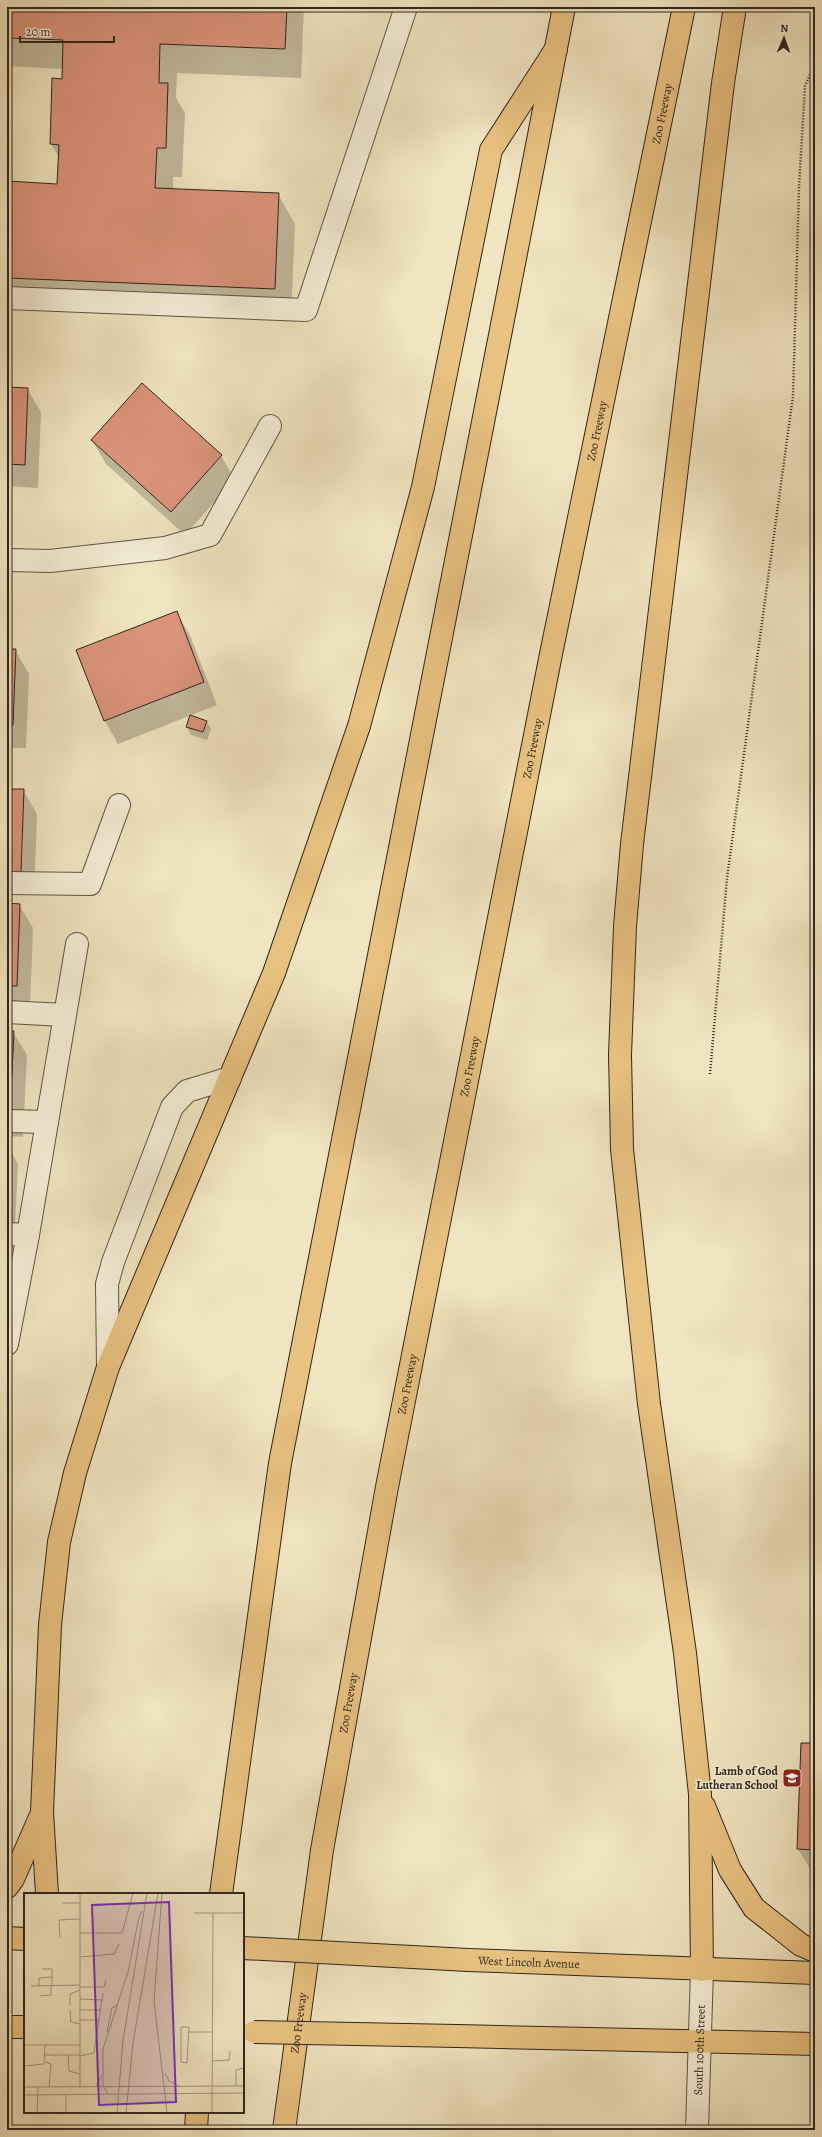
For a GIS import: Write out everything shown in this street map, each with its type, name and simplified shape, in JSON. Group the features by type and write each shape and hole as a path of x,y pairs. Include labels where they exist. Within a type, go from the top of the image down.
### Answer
{"main road":[{"path":"221,1893 280,1463 564,7"},
{"name":"Zoo Freeway","path":"284,2130 322,1850 387,1487 551,654 684,7"},
{"path":"702,1970 700,1794 685,1654 648,1389 622,1149 620,1055 625,926 632,844 693,326 723,83 735,7"},
{"path":"48,1893 42,1812 50,1624 60,1542 75,1473 108,1367 274,973 359,726 423,487 491,150 556,49"},
{"path":"700,1794 730,1870 754,1908 801,1945 815,1951"},
{"path":"7,1887 13,1879 42,1812"},
{"path":"7,1938 24,1939"},
{"name":"West Lincoln Avenue","path":"244,1948 468,1960 702,1970 815,1973"},
{"path":"7,2027 24,2027"},
{"path":"244,2032 815,2044"},
{"path":"196,2130 197,2113"}],"street":[{"path":"7,298 306,310 406,7"},
{"path":"7,560 50,561 166,548 210,535 270,426"},
{"path":"7,883 90,884 119,805"},
{"path":"7,1344 17,1235 46,1122 76,944"},
{"path":"7,1012 64,1015"},
{"path":"108,1367 107,1284 113,1262 172,1107 187,1091 230,1078"},
{"path":"7,1121 46,1122"},
{"name":"South 100th Street","path":"697,2130 702,1970"}],"path":[{"path":"710,1074 727,878 793,396 799,187 805,86 815,63"}],"building":[{"path":"7,7 287,7 285,49 160,44 159,83 168,83 166,148 157,148 155,188 279,193 275,289 7,278 7,181 57,184 59,145 50,144 52,78 62,79 63,40 7,38"},
{"path":"142,383 222,455 171,512 91,440"},
{"path":"7,387 28,388 25,465 7,464"},
{"path":"177,611 204,682 104,721 76,650"},
{"path":"7,649 16,649 13,725 7,725"},
{"path":"190,715 207,721 203,732 186,727"},
{"path":"7,789 24,789 21,872 7,872"},
{"path":"7,903 20,904 17,986 7,986"},
{"path":"7,1030 14,1031 10,1114 7,1114"},
{"path":"801,1743 815,1743 815,1850 797,1849"}],"place":[{"name":"Lamb of God Lutheran School","path":"792,1778"}]}
